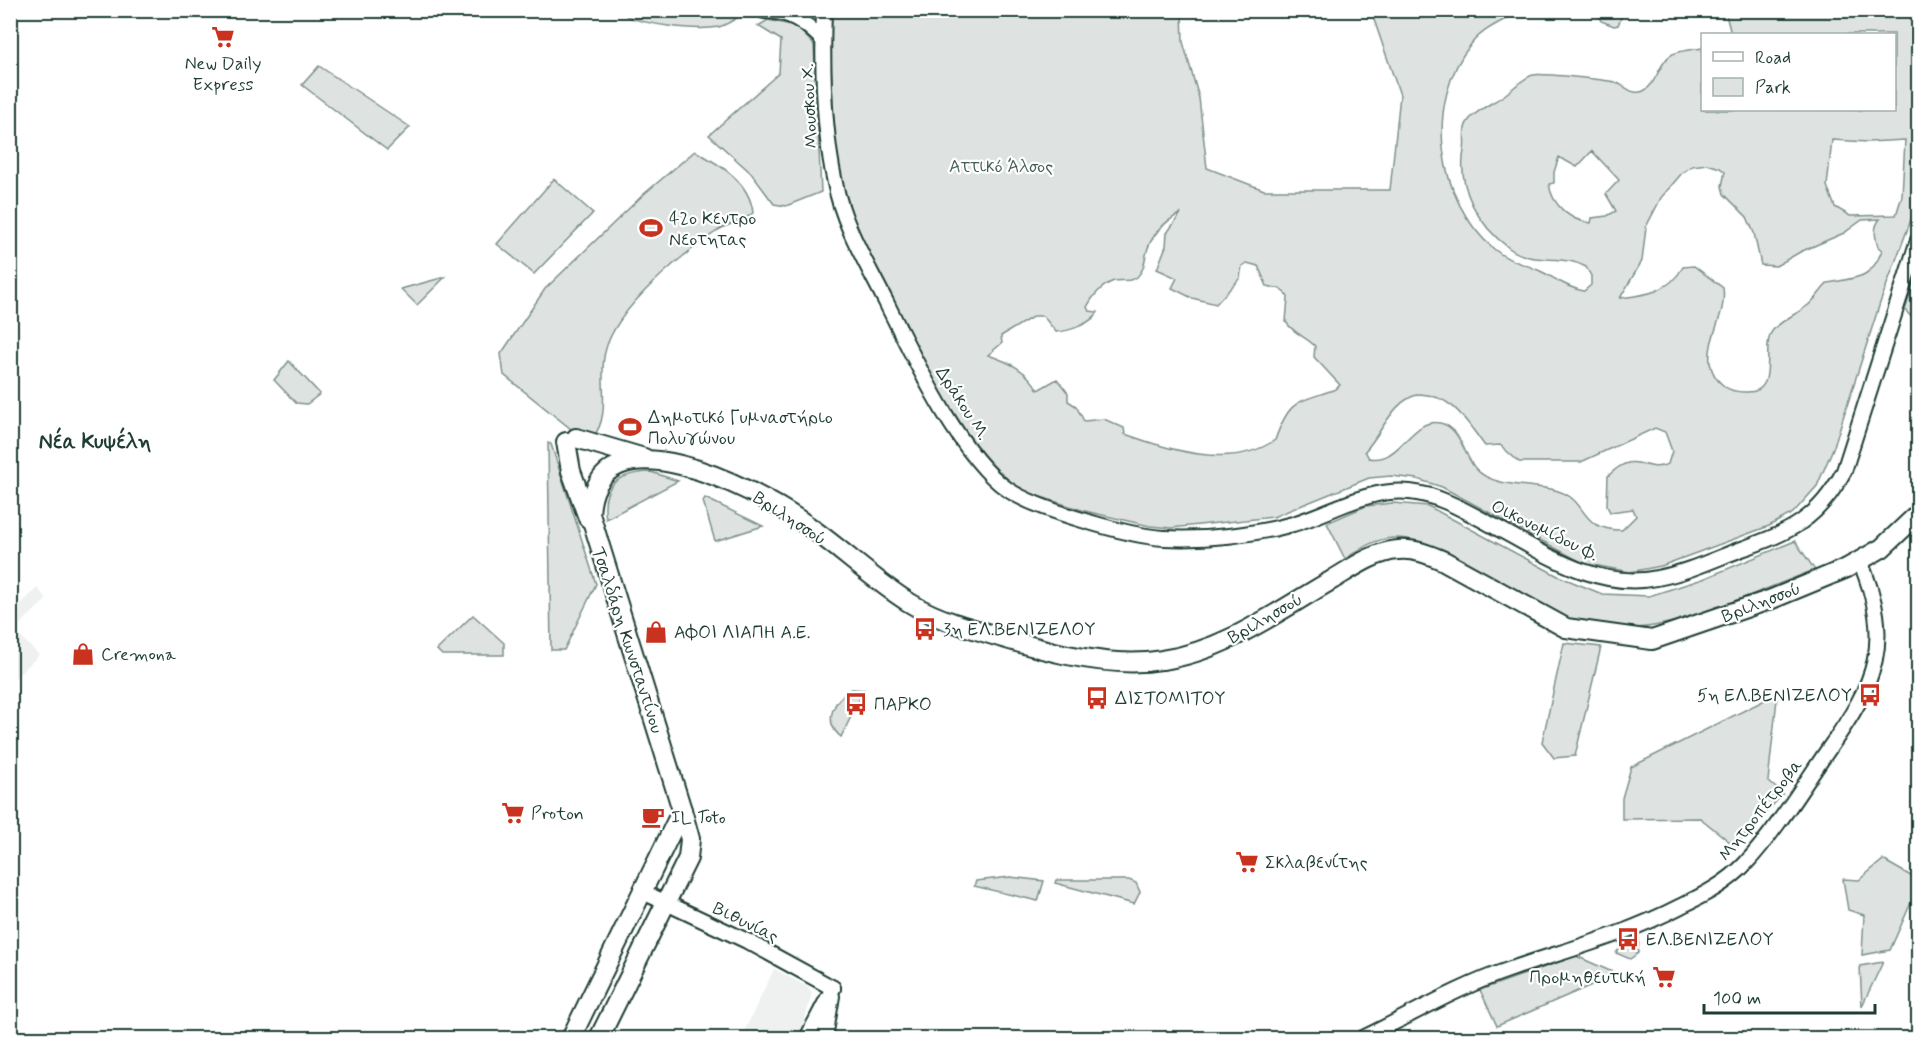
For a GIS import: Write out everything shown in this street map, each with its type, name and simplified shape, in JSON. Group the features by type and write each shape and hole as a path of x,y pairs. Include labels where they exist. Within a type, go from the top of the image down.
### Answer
{"main road":[{"path":"594,534 571,471 571,440 621,449 651,461"},
{"name":"Βριλησσού","path":"606,473 620,463 651,461 701,471 753,493 801,521 892,590 926,612 952,622 1108,663 1163,660 1215,646 1365,561 1397,549 1423,553 1444,561 1566,627 1652,640 1772,599 1860,561 1882,548 1918,514"},
{"name":"Τσαλδάρη Κωνσταντίνου","path":"599,1038 690,852 690,839 682,810 594,534 590,502 595,488 606,473"},
{"path":"571,1038 682,810"}],"street":[{"name":"Μουσκου Χ.","path":"824,10 823,40 830,155 838,198"},
{"path":"764,11 778,11 795,16 823,40"},
{"name":"Δράκου Μ.","path":"838,198 860,252 926,382 982,465 1003,487 1035,503 1143,535"},
{"name":"Οικονομίδου Φ.","path":"1143,535 1186,537 1267,530 1302,520 1362,497 1384,492 1416,493 1455,505 1563,563 1619,581 1657,578 1782,535 1812,517 1831,495 1845,471 1918,240"},
{"name":"Μητροπέτροβα","path":"1363,1038 1510,969 1643,926 1708,893 1746,864 1841,732 1872,674 1879,653 1879,634 1867,577 1860,561"},
{"name":"Βιθυνίας","path":"642,892 747,941 833,988"},
{"path":"807,1038 833,988"},
{"path":"825,1038 833,988"}],"shaded area":[{"path":"37,588 47,599 14,630 39,655 11,682 11,614"},
{"path":"774,969 808,987 812,993 800,1038 741,1038"}],"green space":[{"path":"1596,10 1624,11 1618,25 1614,26 1601,21"},
{"path":"618,11 748,11 719,27 696,28 667,26 638,20"},
{"name":"Αττικό Άλσος","path":"829,11 1182,11 1183,42 1199,98 1207,168 1264,190 1390,190 1400,95 1371,11 1521,11 1482,33 1472,43 1457,67 1447,93 1442,121 1443,150 1449,178 1460,205 1475,229 1494,249 1510,259 1584,291 1591,285 1591,276 1586,267 1567,261 1528,257 1518,253 1498,239 1479,217 1467,192 1463,164 1465,129 1474,115 1533,75 1609,81 1618,83 1633,92 1640,92 1650,86 1671,55 1701,48 1701,111 1896,111 1896,33 1731,33 1725,11 1918,11 1918,201 1880,303 1834,446 1817,486 1793,513 1769,526 1661,566 1630,572 1583,563 1442,487 1417,479 1391,476 1369,478 1273,517 1171,528 1150,526 1085,511 1016,489 1000,475 965,435 943,401 846,206 835,152","holes":["1832,140 1868,142 1905,140 1902,196 1896,215 1850,216 1835,207 1827,186","1592,151 1619,180 1606,194 1616,211 1607,216 1592,218 1591,223 1583,222 1563,211 1554,199 1549,184 1554,183 1554,172 1559,157 1577,167","1707,164 1725,172 1722,186 1724,194 1747,217 1754,233 1761,265 1776,266 1800,252 1844,233 1862,220 1880,219 1876,225 1875,236 1878,247 1882,250 1873,267 1861,276 1828,283 1810,304 1773,330 1769,337 1766,377 1763,385 1756,391 1742,392 1726,388 1713,373 1710,363 1711,344 1722,307 1723,288 1694,266 1683,267 1671,282 1656,291 1620,298 1642,261 1646,227 1661,198 1682,173 1692,166","1181,213 1167,233 1166,246 1157,269 1177,278 1172,288 1192,298 1216,304 1240,278 1242,266 1247,263 1258,266 1267,286 1281,289 1288,297 1286,322 1315,346 1314,357 1340,385 1336,389 1296,404 1285,416 1275,440 1258,449 1220,456 1180,451 1125,434 1124,428 1104,419 1084,421 1076,406 1068,401 1068,393 1057,379 1038,390 1034,383 1017,368 988,355 1002,343 1001,336 1034,316 1043,316 1056,332 1074,328 1090,320 1098,312 1089,311 1087,307 1095,295 1110,283 1132,280 1137,277 1142,269 1148,248 1159,230","1420,394 1442,399 1458,411 1485,446 1500,445 1519,462 1581,462 1655,428 1665,432 1672,451 1668,464 1653,466 1626,463 1608,476 1607,506 1610,512 1633,509 1636,516 1622,530 1607,529 1590,520 1574,500 1555,490 1502,482 1483,475 1472,464 1453,430 1440,423 1430,423 1421,427 1390,454 1380,458 1369,458 1365,451 1395,409 1411,397"]},
{"path":"768,20 796,26 814,45 821,192 786,206 774,204 751,173 709,135 779,73 781,40 758,26"},
{"path":"319,66 410,127 387,150 302,85"},
{"name":"42ο Κεντρο Νεοτητας","path":"695,151 715,162 740,183 751,202 753,213 720,229 688,252 636,300 622,318 611,335 605,352 603,407 599,428 593,437 581,437 504,375 501,354 545,289 644,194"},
{"path":"554,179 593,213 534,274 497,244"},
{"path":"1918,270 1918,324 1905,310"},
{"path":"445,277 417,305 401,289"},
{"path":"289,361 320,394 307,404 296,403 274,380"},
{"path":"548,443 551,444 596,584 564,650 551,650"},
{"path":"651,472 678,481 606,519 606,497 614,483 630,475"},
{"path":"705,498 763,526 715,541 703,501"},
{"path":"1392,503 1428,506 1558,576 1602,594 1649,596 1703,579 1795,541 1815,570 1675,621 1633,628 1595,625 1557,616 1518,596 1456,557 1414,540 1387,538 1362,548 1345,559 1327,523 1366,506"},
{"path":"473,615 504,643 504,655 442,655 437,650"},
{"path":"1564,643 1601,647 1575,756 1554,758 1542,742"},
{"path":"851,689 864,690 841,737 832,724 832,711"},
{"path":"1769,698 1777,699 1768,781 1783,794 1735,846 1700,818 1622,819 1622,798 1631,767"},
{"path":"1883,860 1918,880 1918,887 1890,950 1862,955 1864,915 1848,910 1843,879 1859,880"},
{"path":"1010,877 1044,881 1038,901 974,886 976,881"},
{"path":"1056,880 1129,880 1136,883 1140,892 1134,904 1055,883"},
{"path":"1634,937 1639,939 1638,953 1630,959 1616,953 1621,947 1620,943"},
{"path":"1576,956 1617,974 1497,1026 1480,990"},
{"path":"1883,962 1862,1006 1860,966"}],"place":[{"name":"New Daily Express","path":"223,37"},
{"name":"42ο Κεντρο Νεοτητας","path":"651,228"},
{"name":"Δημοτικό Γυμναστήριο Πολυγώνου","path":"630,427"},
{"name":"3η ΕΛ.ΒΕΝΙΖΕΛΟΥ","path":"925,629"},
{"name":"ΑΦΟΙ ΛΙΑΠΗ Α.Ε.","path":"656,632"},
{"name":"Cremona","path":"83,654"},
{"name":"5η ΕΛ.ΒΕΝΙΖΕΛΟΥ","path":"1870,695"},
{"name":"ΔΙΣΤΟΜΙΤΟΥ","path":"1097,698"},
{"name":"ΠΑΡΚΟ","path":"856,704"},
{"name":"Proton","path":"513,813"},
{"name":"IL Toto","path":"653,817"},
{"name":"Σκλαβενίτης","path":"1247,862"},
{"name":"ΕΛ.ΒΕΝΙΖΕΛΟΥ","path":"1628,939"},
{"name":"Προμηθευτική","path":"1664,977"}],"district":[{"name":"Νέα Κυψέλη","path":"95,441"}]}
